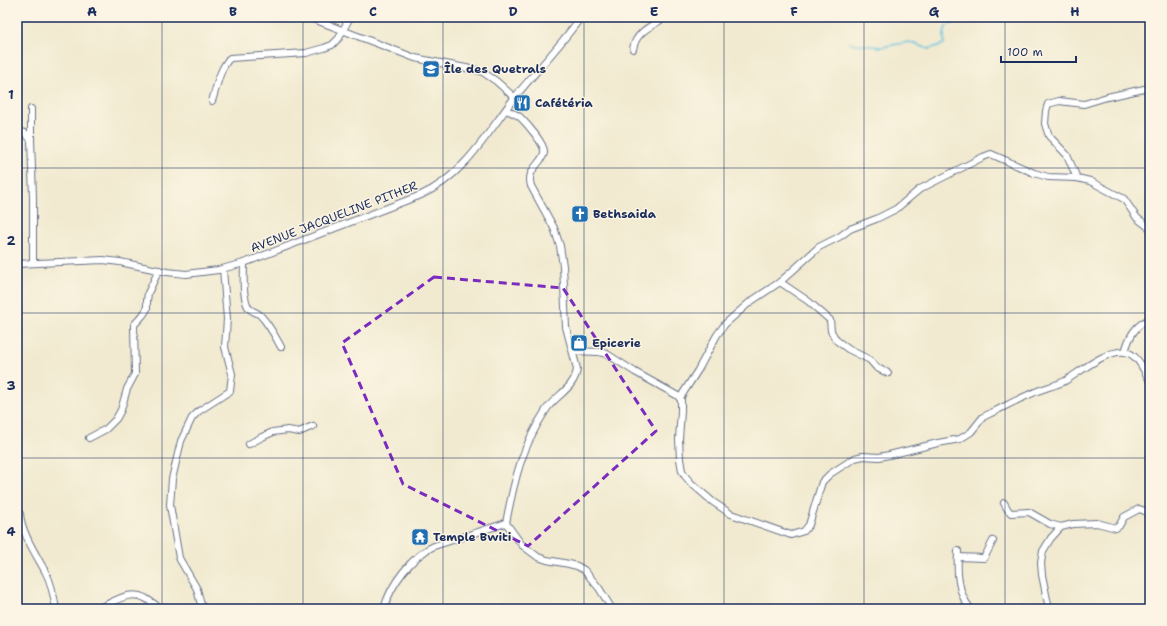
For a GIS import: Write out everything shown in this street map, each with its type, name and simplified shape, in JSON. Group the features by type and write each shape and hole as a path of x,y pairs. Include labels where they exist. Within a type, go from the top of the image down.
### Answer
{"street":[{"path":"308,17 422,60 481,70 515,98"},
{"path":"212,101 222,70 230,58 306,53 324,48 332,45 339,38 350,17"},
{"name":"AVENUE JACQUELINE PITHER","path":"17,264 33,262 103,260 186,274 223,269 244,263 430,191 458,170 582,17"},
{"path":"633,48 634,42 639,34 666,17"},
{"path":"1077,178 1067,155 1049,136 1045,124 1048,104 1059,101 1084,104 1107,97 1150,88"},
{"path":"32,109 31,140 33,262"},
{"path":"506,110 521,118 544,149 543,155 531,172 530,181 531,186 554,228 560,246 563,266 566,327 573,351 576,369 576,376 571,384 546,409 529,439 518,470 506,523"},
{"path":"17,130 25,133 31,140"},
{"path":"1150,228 1137,218 1124,199 1090,181 1077,178 1048,177 1034,173 991,154 920,189 896,209 850,229 839,237 819,247 780,282 750,302 725,324 716,335 691,382 680,398 681,411 679,439 682,471 684,476 691,483 713,502 731,514 791,535 804,531 809,526 820,487 825,478 854,458 863,456 879,457 960,439 971,432 979,422 989,414 1034,392 1064,381 1086,366 1109,355 1120,352 1125,352 1135,357 1150,381"},
{"path":"244,263 244,287 248,307 250,310 259,314 268,324 280,347"},
{"path":"202,609 197,589 179,558 170,504 172,479 181,441 192,418 199,411 230,391 231,388 232,374 225,347 227,319 223,269"},
{"path":"89,438 112,424 121,410 127,389 135,374 134,324 147,309 148,293 159,270"},
{"path":"780,282 808,301 830,320 830,331 836,340 870,360 877,368 888,373"},
{"path":"1125,352 1128,340 1135,330 1143,322 1150,319"},
{"path":"573,351 599,352 607,354 635,372 675,393 680,398"},
{"path":"249,444 272,432 288,430 299,432 313,426"},
{"path":"1004,504 1011,513 1029,512 1050,524 1061,527 1073,524 1097,523 1116,528 1120,526 1124,517 1139,509 1145,511 1149,516"},
{"path":"20,514 20,521 35,554 47,574 56,609"},
{"path":"384,609 387,597 399,578 426,550 434,546 506,523"},
{"path":"506,523 518,542 531,553 542,559 570,564 584,570 599,588 612,609"},
{"path":"1049,609 1041,563 1043,551 1051,538 1061,527"},
{"path":"971,609 961,592 958,554 984,558 993,541"},
{"path":"96,609 128,595 136,595 144,598 161,609"}],"highlighted area":[{"path":"434,277 563,288 656,431 528,546 403,484 342,343"}],"waterway":[{"path":"849,43 881,47 909,42 929,49 944,44 946,26 962,20 1015,17"}],"place":[{"name":"Île des Quetrals","path":"431,69"},
{"name":"Cafétéria","path":"522,103"},
{"name":"Bethsaida","path":"580,214"},
{"name":"Epicerie","path":"579,343"},
{"name":"Temple Bwiti","path":"420,537"}]}
